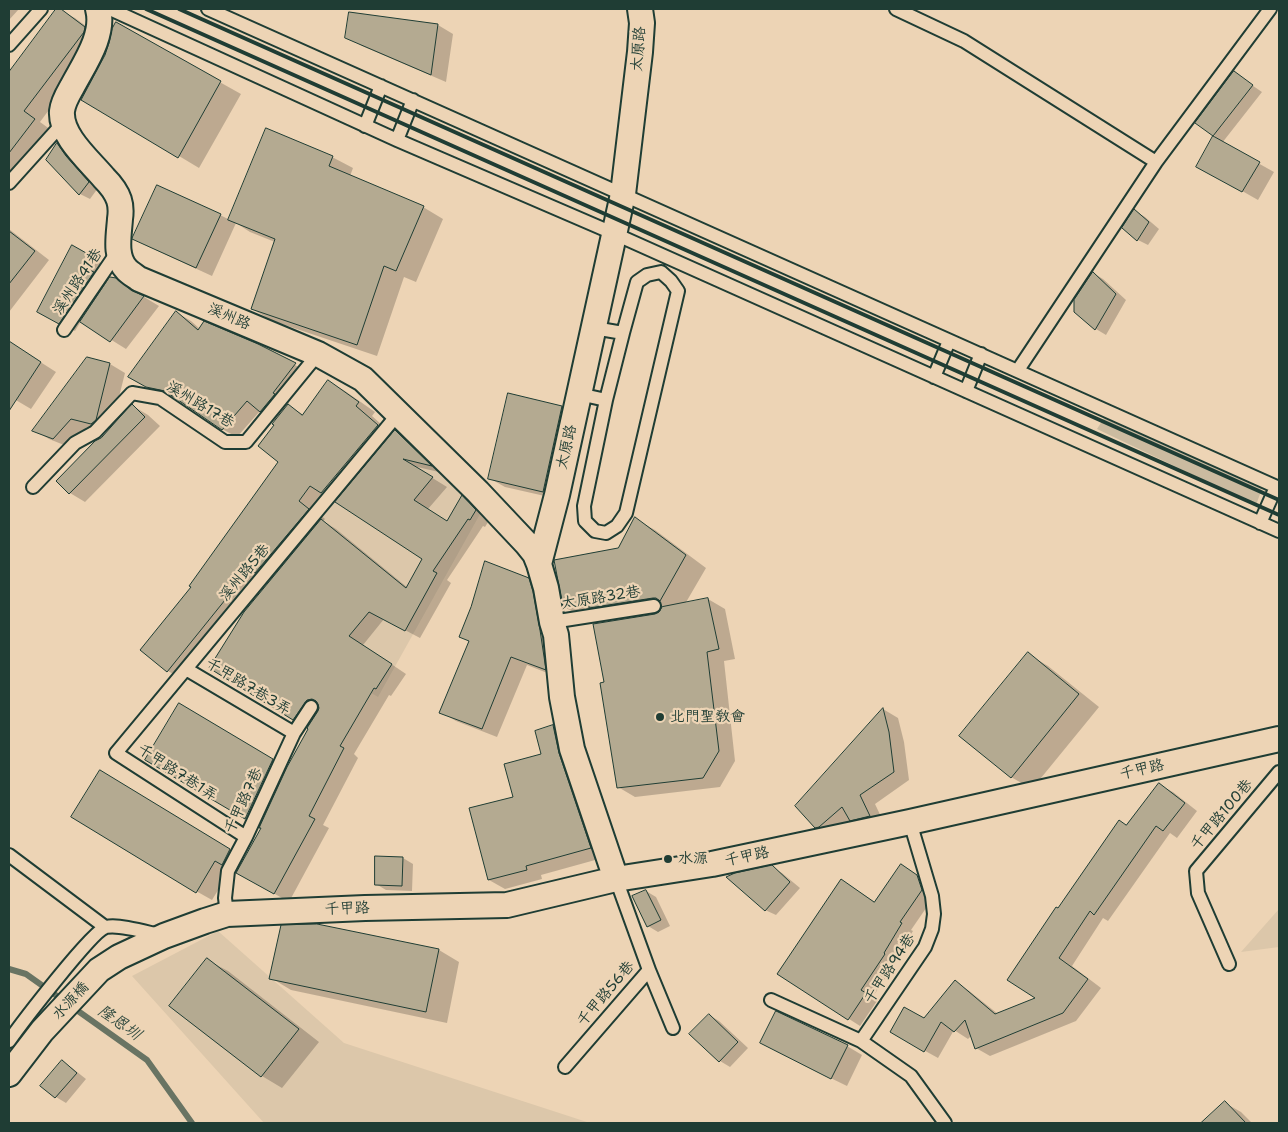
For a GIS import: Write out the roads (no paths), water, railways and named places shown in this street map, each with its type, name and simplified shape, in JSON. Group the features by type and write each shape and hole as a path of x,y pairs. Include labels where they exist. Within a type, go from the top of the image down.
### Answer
{"street":[{"path":"98,9 100,22 98,33 90,55 64,100 62,112 63,123 74,143 111,186 119,199 121,211 118,251"},
{"name":"太原路","path":"539,564 557,494 623,194 640,52 642,23 640,9"},
{"name":"溪州路","path":"118,251 125,268 139,279 318,354 363,379 478,492 527,544 535,554 539,564"},
{"path":"539,564 556,635 562,697 572,749 616,879"},
{"name":"千甲路","path":"99,970 119,957 164,936 227,914 365,908 507,905 616,879 712,864 910,822 1279,738"},
{"name":"水源橋","path":"9,1074 31,1028 99,970"}],"lane":[{"path":"9,45 41,9"},
{"path":"110,9 365,126 615,234 1279,531"},
{"path":"208,9 1278,488 1260,523"},
{"path":"896,9 964,40 1156,162"},
{"path":"1018,370 1156,162 1270,9"},
{"path":"365,126 381,86"},
{"path":"397,140 413,100"},
{"path":"9,183 63,123"},
{"name":"溪州路41巷","path":"64,330 118,251"},
{"path":"661,272 678,291 626,513 617,526 606,533 595,531 585,521 584,506 606,400 637,282 647,275 661,272"},
{"path":"594,328 623,333"},
{"path":"934,377 949,341"},
{"name":"溪州路17巷","path":"33,487 75,443 95,432 132,393 160,398 224,442 246,442 318,354"},
{"path":"966,391 980,354"},
{"path":"579,394 606,400"},
{"name":"溪州路5巷","path":"116,753 398,414"},
{"name":"太原路32巷","path":"552,622 654,606"},
{"name":"千甲路7巷3弄","path":"186,669 294,733"},
{"name":"千甲路7巷","path":"227,914 225,898 228,871 246,837 294,733 312,707"},
{"name":"千甲路7巷1弄","path":"116,753 246,837"},
{"name":"千甲路100巷","path":"1229,964 1198,893 1196,871 1279,772"},
{"name":"千甲路94巷","path":"861,1042 925,947 932,930 934,914 932,896 910,822"},
{"path":"9,855 105,928"},
{"name":"千甲路56巷","path":"565,1067 649,970 616,879"},
{"path":"9,1040 31,1028 78,954 95,935 105,928 120,927 164,936"},
{"path":"649,970 673,1028"},
{"path":"772,1000 861,1042 911,1076 945,1123"}],"waterway":[{"name":"隆恩圳","path":"9,969 26,974 147,1060 192,1123"}],"railway":[{"path":"146,9 1279,515"},
{"path":"179,9 1279,500"}],"place":[{"name":"北門聖教會","path":"660,717"},
{"name":"水源","path":"668,859"}]}
